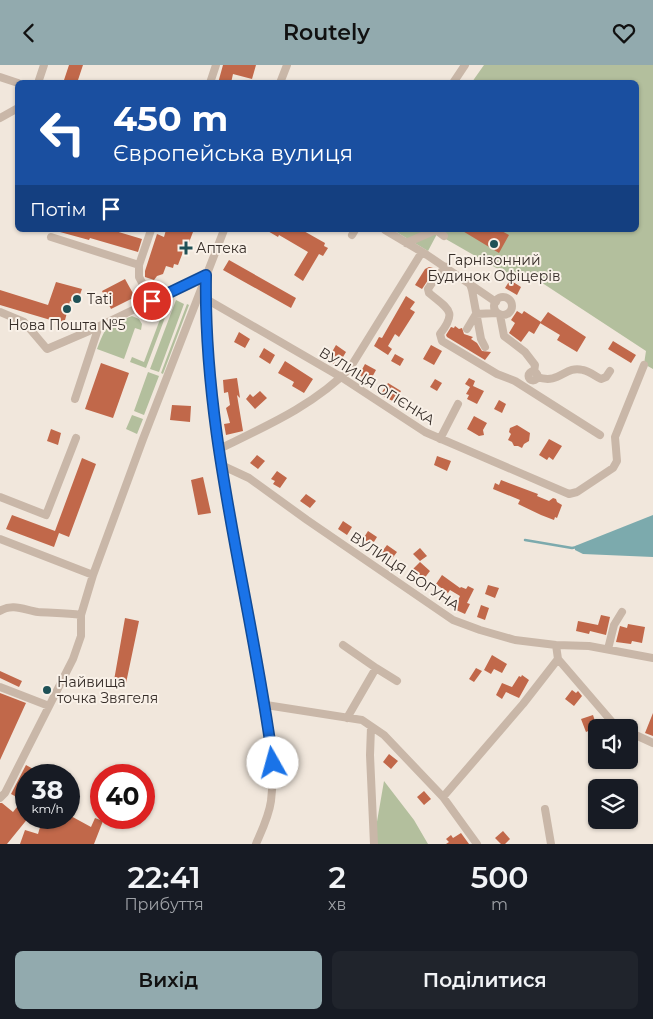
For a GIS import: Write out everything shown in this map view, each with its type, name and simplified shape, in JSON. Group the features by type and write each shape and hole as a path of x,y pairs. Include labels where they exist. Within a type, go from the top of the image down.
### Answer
{"street":[{"path":"39,80 44,65"},
{"path":"211,80 216,65"},
{"path":"281,80 287,65"},
{"path":"455,80 465,65"},
{"path":"0,77 15,82"},
{"path":"1,117 15,110"},
{"path":"150,232 139,265 139,277 152,301"},
{"path":"0,798 5,793 73,659 80,636 81,615 93,575 223,232"},
{"path":"388,232 446,267 496,301"},
{"path":"406,243 431,232"},
{"path":"439,232 444,235"},
{"path":"51,237 139,265"},
{"path":"219,449 296,409 342,377 350,368 422,252"},
{"path":"446,267 428,289 429,293 447,307 449,311 449,319 440,337 442,341 498,374 515,381 600,435"},
{"path":"206,275 209,368 219,449 266,705 273,763 271,802 265,824 256,844"},
{"path":"0,312 24,322 47,349 206,275"},
{"path":"470,284 481,339 485,347"},
{"path":"476,314 499,314 509,313 512,305 509,300 504,297 496,301 494,307 499,314 504,336 530,357 535,365 535,377 541,397"},
{"name":"ВУЛИЦЯ ОГІЄНКА","path":"206,299 342,377 425,432 569,494 577,492 614,468 617,461 615,437 644,365"},
{"path":"467,329 476,314"},
{"path":"75,399 99,326"},
{"path":"515,381 522,382 535,377 551,380 558,378 569,370 577,369 601,379 606,377 610,371"},
{"path":"440,439 458,404"},
{"path":"0,497 46,515 76,438"},
{"name":"ВУЛИЦЯ БОГУНА","path":"222,465 249,478 418,597 454,619 480,630 515,640 556,645 589,646 653,658"},
{"path":"0,539 93,575"},
{"path":"0,611 4,608 17,607 38,612 81,615"},
{"path":"608,649 614,625 622,612"},
{"path":"343,645 397,681"},
{"path":"556,645 558,659 610,719"},
{"path":"443,797 523,704 558,659"},
{"path":"346,718 376,668"},
{"path":"0,687 49,706"},
{"path":"266,705 362,720 384,735 443,797 478,844"},
{"path":"371,727 370,755 374,844"},
{"path":"638,736 653,743"},
{"path":"545,809 551,844"}],"green space":[{"path":"484,65 653,65 653,369 644,364 646,351 527,273 505,273 437,234 428,251 396,232 639,232 639,80 473,80"},
{"path":"168,298 172,299 146,368 130,362 132,357 144,362"},
{"path":"176,300 184,304 159,372 150,369"},
{"path":"187,304 189,305 163,374 161,373"},
{"path":"132,316 139,319 142,324 141,330 135,328 124,359 97,349 103,334 109,327"},
{"path":"148,372 159,376 144,415 134,411"},
{"path":"132,415 143,419 137,434 126,429"},
{"path":"384,781 414,820 428,844 375,844 374,839"}],"water":[{"path":"653,515 653,557 583,554 575,550 575,546"}],"building":[{"path":"69,65 83,65 78,80 64,80"},
{"path":"223,65 256,65 252,79 233,74 232,80 219,80"},
{"path":"60,232 119,232 142,239 138,252 90,238 89,240"},
{"path":"165,232 193,232 178,265 174,264 173,268 166,266 163,274 157,276 154,280 145,277 145,271 157,234 164,237"},
{"path":"269,232 306,232 325,243 324,246 328,248 323,256 319,254 303,281 294,275 308,252 279,235 278,237"},
{"name":"Гарнізонний Будинок Офіцерів","path":"464,232 504,232 509,235 499,253"},
{"path":"229,260 296,298 291,308 223,270"},
{"path":"433,268 434,271 422,289 415,285 425,269"},
{"path":"125,279 135,297 111,309 102,291"},
{"path":"510,280 521,287 517,295 505,288"},
{"path":"56,282 82,289 77,303 70,301 64,324 0,305 0,290 48,305"},
{"path":"406,296 415,302 410,309 415,312 399,337 395,334 388,346 392,349 388,355 374,346 379,337 382,338"},
{"path":"517,311 522,314 524,311 541,322 534,334 529,331 521,342 509,333 515,323 511,320"},
{"path":"548,312 586,337 577,352 557,340 560,335 540,323"},
{"path":"455,326 459,329 462,328 464,334 473,337 471,339 477,343 482,351 491,352 485,360 447,337 446,335 451,327 454,328"},
{"path":"239,332 250,339 245,348 234,342"},
{"path":"613,341 636,355 631,363 608,349"},
{"path":"336,345 346,352 340,362 336,360 334,364 329,361 331,358 329,357"},
{"path":"431,345 442,351 434,365 423,359"},
{"path":"264,348 275,355 270,364 259,357"},
{"path":"395,354 404,359 400,366 391,361"},
{"path":"285,361 313,379 304,393 292,386 294,382 278,373"},
{"path":"101,363 129,373 113,418 85,409"},
{"path":"365,364 376,370 370,381 359,375"},
{"path":"237,378 240,398 237,395 243,431 226,435 224,424 230,423 226,408 230,405 228,392 224,393 223,380"},
{"path":"469,378 475,381 473,386 484,391 477,404 467,399 469,395 466,394 470,387 465,384"},
{"path":"435,379 442,383 437,391 430,387"},
{"path":"388,383 401,391 395,402 380,395"},
{"path":"260,391 267,398 255,409 246,399 250,394 253,397"},
{"path":"499,400 506,404 502,413 494,409"},
{"path":"172,405 191,406 190,422 170,420"},
{"path":"474,416 487,423 483,430 484,435 479,436 467,429"},
{"path":"517,425 530,433 529,441 522,448 514,446 508,440 511,434 509,432 510,428"},
{"path":"51,429 61,433 58,445 47,441"},
{"path":"549,439 562,446 553,460 549,457 547,460 539,455"},
{"path":"257,455 265,461 258,469 250,463"},
{"path":"437,456 451,461 447,471 434,465"},
{"path":"82,458 96,464 69,537 59,533 54,547 6,529 12,515 55,531"},
{"path":"277,471 287,478 280,488 273,484 275,481 271,479"},
{"path":"203,477 211,513 198,515 191,480"},
{"path":"501,480 538,494 537,496 549,501 553,498 556,499 562,505 557,518 555,517 554,520 541,515 518,504 520,500 493,489 495,483 499,485"},
{"path":"306,494 316,501 310,508 300,501"},
{"path":"343,521 352,527 347,535 338,529"},
{"path":"368,531 377,537 372,545 363,539"},
{"path":"387,545 397,552 391,560 381,553"},
{"path":"420,548 427,556 420,561 413,554"},
{"path":"420,562 430,571 423,580 412,570"},
{"path":"442,575 460,588 466,589 468,586 474,589 467,603 470,604 465,614 454,609 460,596 450,590 448,593 436,584"},
{"path":"488,585 499,588 495,598 485,594"},
{"path":"481,605 489,608 485,620 477,617"},
{"path":"601,615 610,617 606,635 590,631 589,634 576,631 578,621 598,625"},
{"path":"125,618 139,621 125,688 113,686"},
{"path":"628,624 645,627 642,643 632,641 631,644 616,642 620,626 627,628"},
{"path":"492,655 507,664 502,673 494,669 491,674 484,670"},
{"path":"476,668 482,671 474,682 469,679"},
{"path":"0,671 22,681 19,687 0,678"},
{"path":"522,675 529,680 519,698 506,692 502,699 496,695 502,683 512,687 519,676 521,677"},
{"path":"572,690 576,693 578,691 582,696 574,706 565,699"},
{"path":"0,693 26,703 0,760"},
{"path":"653,713 653,736 645,733"},
{"path":"593,715 594,719 588,719 588,731 586,732 581,719"},
{"path":"389,754 398,761 391,769 383,762"},
{"path":"15,786 15,796 11,794"},
{"path":"424,791 431,799 424,805 417,797"},
{"path":"0,803 2,803 13,812 15,810 15,829 19,829 7,844 0,844"},
{"path":"80,821 90,826 90,829 100,829 94,844 20,844 25,830 38,834 39,829 80,829"},
{"path":"503,831 510,839 505,844 501,844 495,838"},
{"path":"461,833 469,844 446,844 449,842 446,839 451,835 453,838"}],"waterway":[{"path":"525,540 572,548 577,547"}],"place":[{"name":"Гарнізонний Будинок Офіцерів","path":"494,244"},
{"name":"Аптека","path":"186,248"},
{"name":"Tati","path":"77,299"},
{"name":"Нова Пошта №5","path":"67,309"},
{"name":"Найвища точка Звягеля","path":"47,690"}],"route":[{"path":"152,301 206,275 207,337 212,398 222,465 266,705 273,763"}]}
